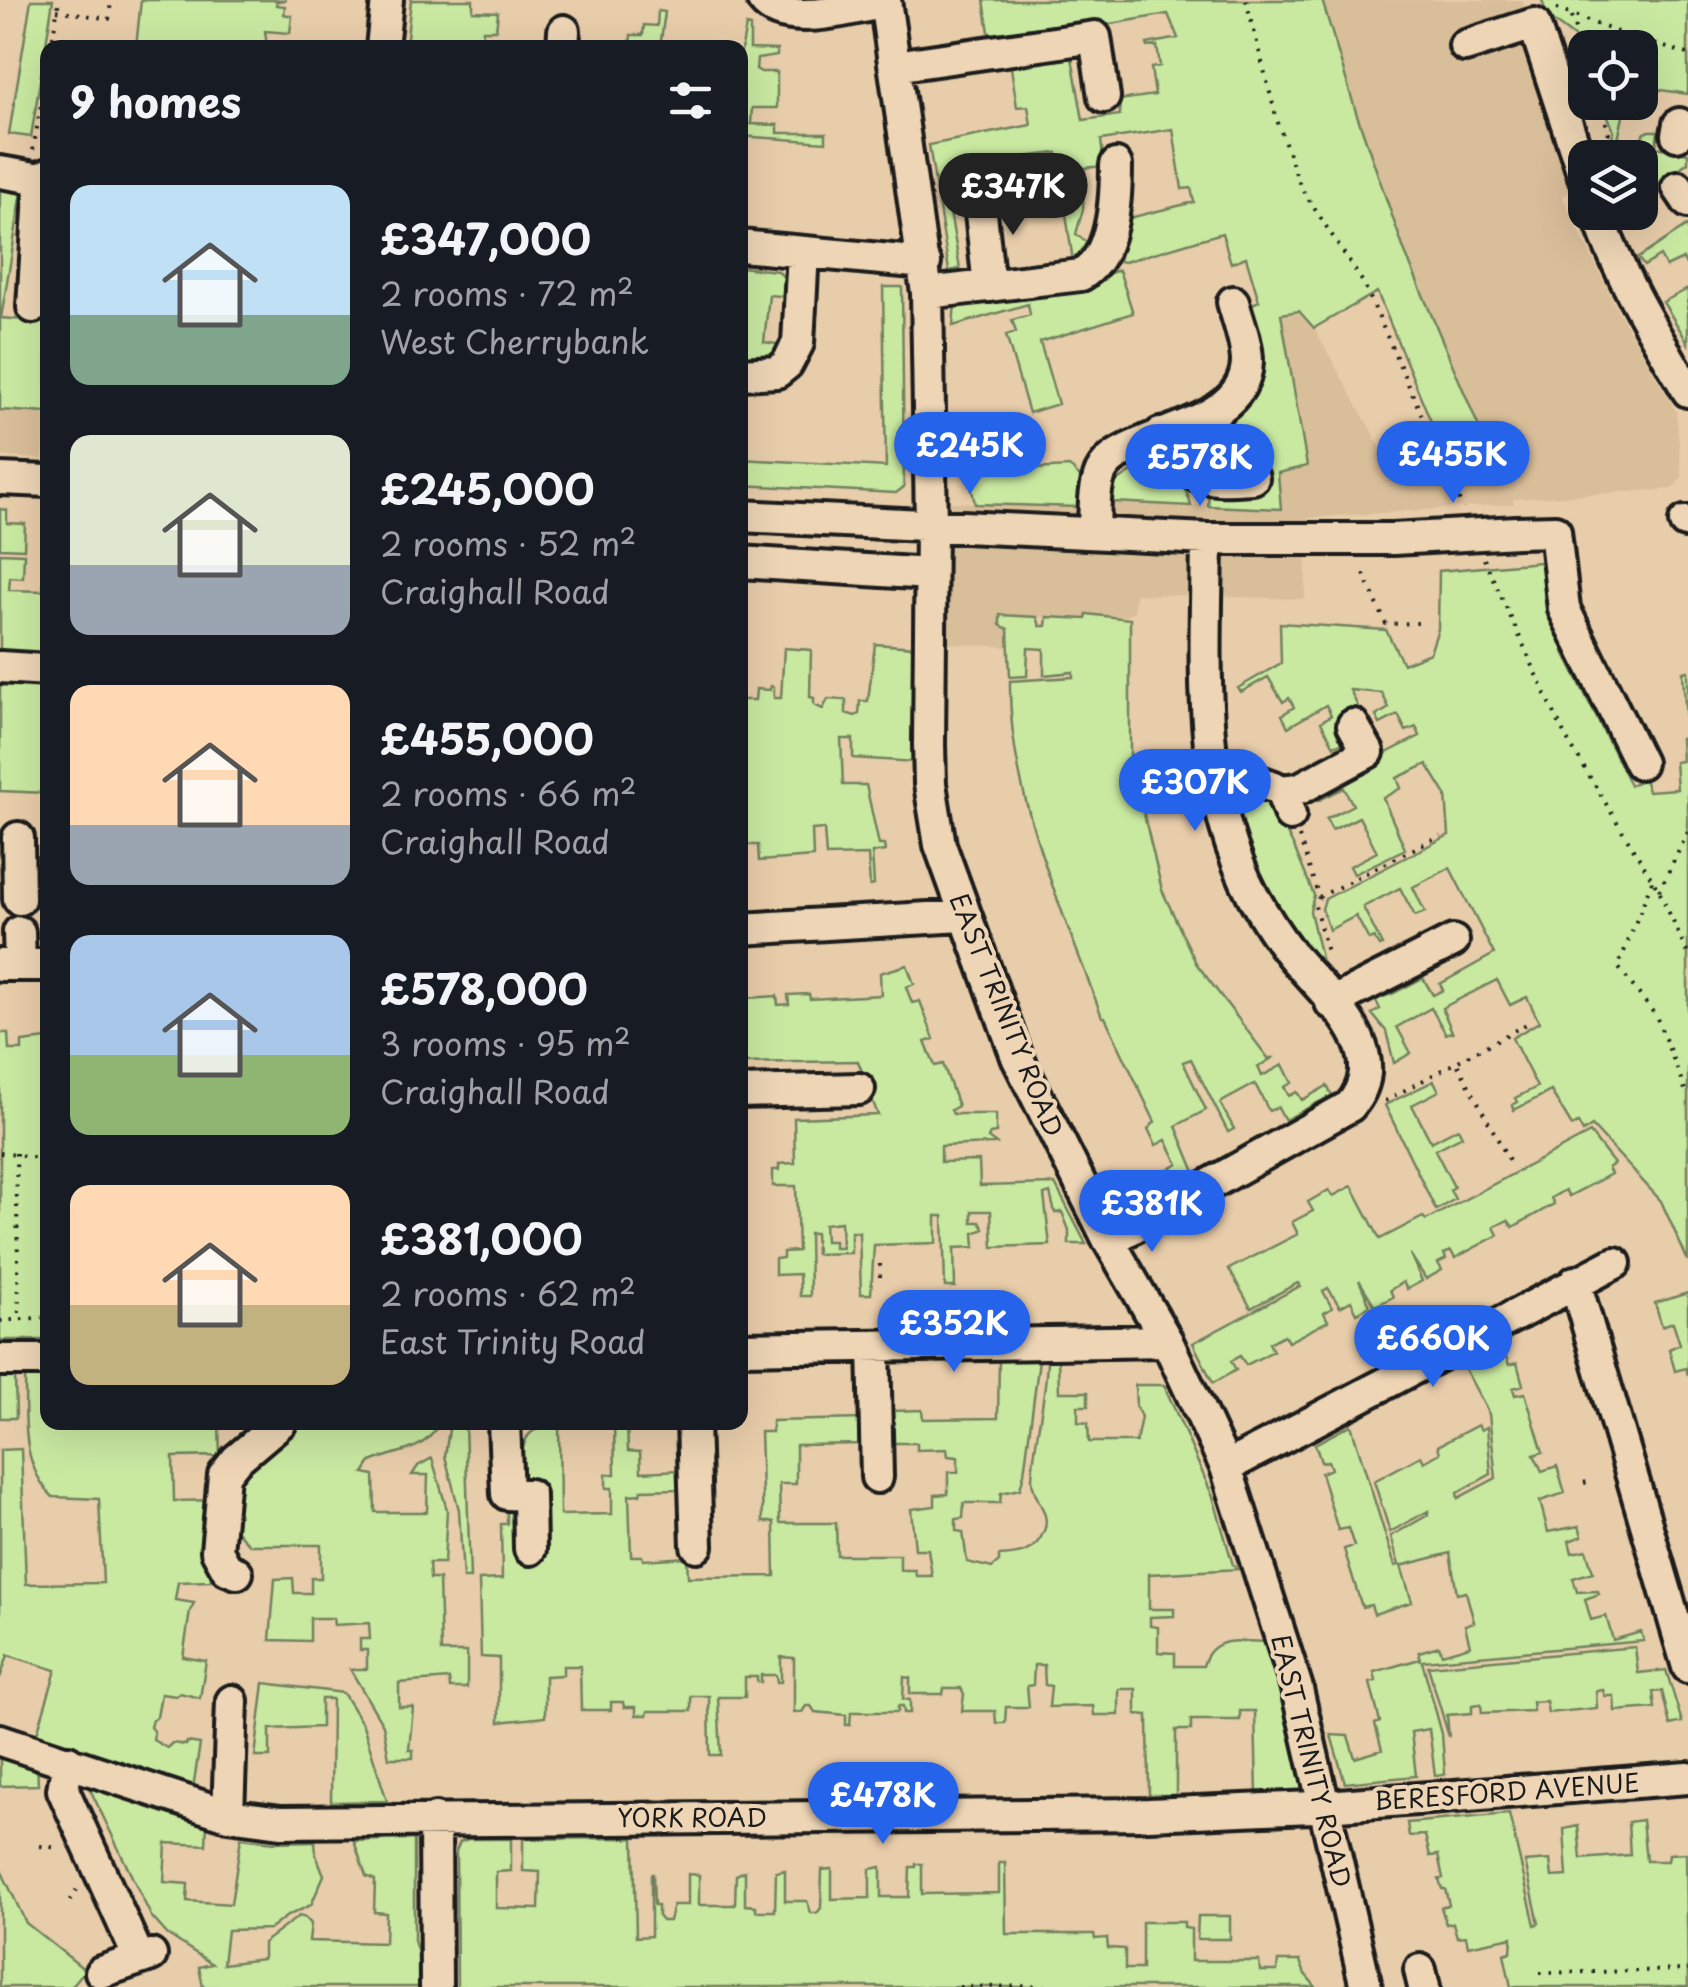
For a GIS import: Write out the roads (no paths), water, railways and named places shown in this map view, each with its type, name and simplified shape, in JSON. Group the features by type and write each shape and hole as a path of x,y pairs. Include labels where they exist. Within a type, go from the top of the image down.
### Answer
{"street":[{"path":"383,40 387,0"},
{"path":"763,0 776,12 805,14 885,1"},
{"name":"EAST TRINITY ROAD","path":"885,1 926,278 931,525 930,784 940,845 1018,1057 1109,1241 1167,1341 1226,1467 1296,1685 1366,1987"},
{"path":"1465,46 1534,24 1568,83"},
{"path":"895,66 1095,36 1104,97"},
{"path":"748,247 802,252 926,278 988,286 1081,275 1101,254 1116,165"},
{"path":"29,175 33,308"},
{"path":"977,214 988,286"},
{"path":"1603,230 1638,304 1688,392"},
{"path":"748,374 766,375 787,364 798,343 795,320 802,252"},
{"path":"1094,533 1097,485 1106,464 1160,434 1217,410 1242,388 1247,362 1233,302"},
{"path":"1160,434 1180,466 1190,474 1217,480 1253,478"},
{"path":"0,479 40,481"},
{"path":"748,516 1206,539 1393,540 1555,531 1564,609 1640,763"},
{"path":"1109,1241 1360,1107 1364,1056 1356,1032 1277,936 1249,887 1221,819 1212,765 1205,672 1206,539"},
{"path":"748,563 930,574"},
{"path":"0,667 40,670"},
{"path":"1212,765 1285,803 1299,789 1368,752 1353,725"},
{"path":"18,838 19,899"},
{"path":"748,929 964,916"},
{"path":"19,932 22,965"},
{"path":"1326,997 1453,940"},
{"path":"748,1092 858,1089"},
{"path":"1226,1467 1614,1263"},
{"path":"1575,1282 1688,1667"},
{"path":"748,1348 1167,1341"},
{"path":"874,1346 876,1477"},
{"path":"0,1360 40,1360"},
{"path":"237,1574 227,1569 217,1551 224,1474 272,1430"},
{"path":"504,1430 507,1494 530,1494 530,1549"},
{"path":"693,1430 697,1546"},
{"path":"228,1815 232,1701"},
{"name":"YORK ROAD","path":"0,1740 228,1815 280,1822 1150,1814 1326,1805"},
{"path":"68,1761 63,1790 145,1957 101,1972"},
{"name":"BERESFORD AVENUE","path":"1326,1805 1688,1778"},
{"path":"435,1819 436,1987"}]}
